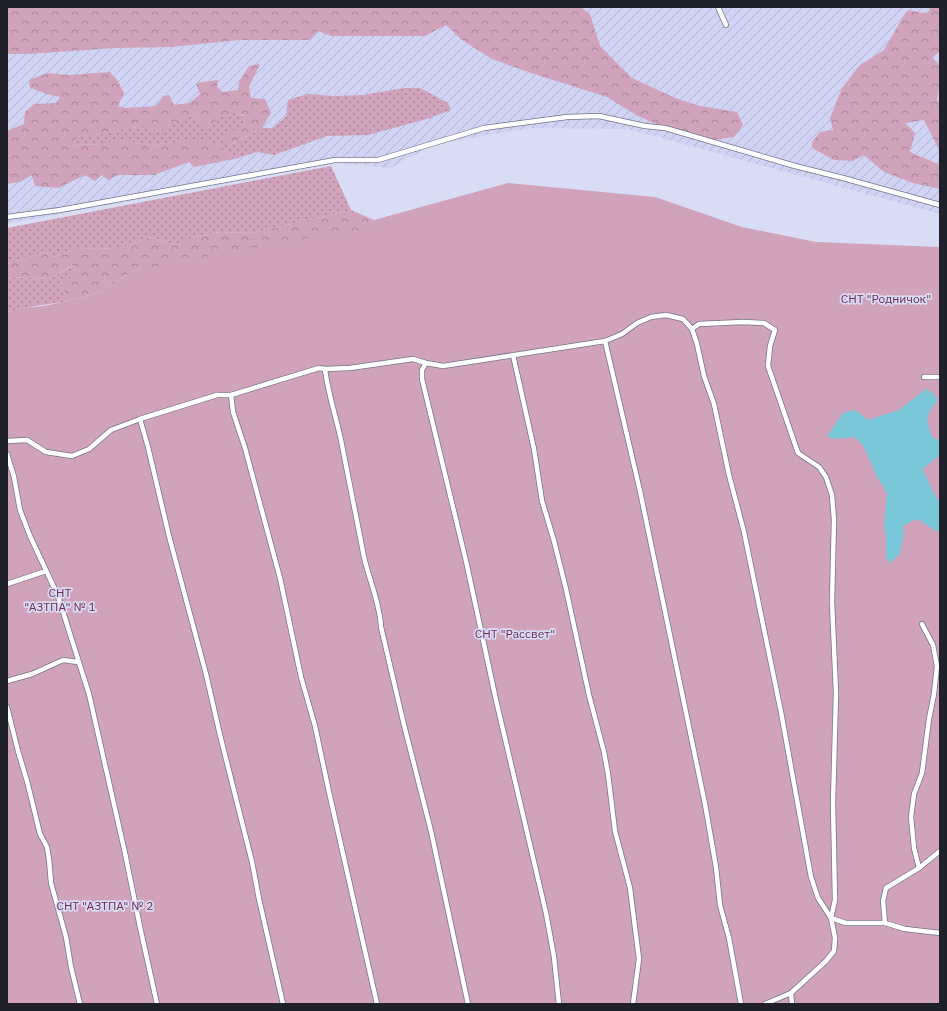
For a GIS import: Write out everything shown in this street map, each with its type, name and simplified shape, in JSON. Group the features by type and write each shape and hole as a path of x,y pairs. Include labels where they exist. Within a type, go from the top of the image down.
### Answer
{"lane":[{"path":"718,7 726,25"},
{"path":"7,217 60,210 240,176 335,160 378,160 484,128 567,117 599,116 645,126 665,128 795,166 940,205"},
{"path":"7,441 27,440 46,452 72,456 89,450 111,430 140,419 217,395 231,395 319,368 350,368 413,359 443,366 605,341 622,334 637,323 651,317 666,316 683,319 692,329 698,344 704,376 714,404 729,476 744,532 781,712 811,877 818,898 831,918 846,923 885,923 905,929 940,933"},
{"path":"692,329 699,324 743,322 764,323 775,330 770,346 768,366 782,407 798,453 819,467 826,477 832,495 834,520 832,602 836,693 833,796 834,900 831,918 835,938 834,951 826,961 791,993 765,1004"},
{"path":"605,341 640,491 704,796 716,867 720,905 731,946 741,1004"},
{"path":"512,355 534,449 542,501 566,589 589,695 604,752 615,831 630,888 639,959 633,1004"},
{"path":"426,363 422,370 422,379 466,561 497,708 546,914 554,957 559,1004"},
{"path":"325,369 327,385 337,422 365,558 381,616 381,627 431,831 468,1004"},
{"path":"924,377 940,377"},
{"path":"231,395 233,412 245,448 280,578 301,677 315,726 377,1004"},
{"path":"140,419 206,674 252,862 283,1004"},
{"path":"7,454 14,477 20,510 30,536 58,596 89,694 157,1004"},
{"path":"7,584 46,571"},
{"path":"919,868 914,848 911,817 914,794 922,773 937,666 932,645 922,624"},
{"path":"7,681 32,674 63,660 78,662"},
{"path":"7,707 40,834 47,847 51,883 66,937 71,967 80,1004"},
{"path":"885,923 883,901 886,888 919,868 940,851"},
{"path":"791,993 792,1004"}],"shaded area":[{"path":"7,7 940,7 940,214 628,129 530,128 435,144 390,168 330,162 7,224"},
{"path":"926,389 932,392 938,400 929,414 928,422 933,438 940,440 940,455 923,469 934,494 940,502 940,533 917,519 904,525 903,540 899,555 890,563 886,558 886,537 884,527 887,493 877,477 863,445 854,437 834,439 827,436 843,413 855,410 868,420 899,410"}],"green space":[{"path":"7,7 581,7 590,14 600,46 632,78 675,98 700,106 737,112 743,125 734,137 713,140 665,128 636,115 607,97 492,59 462,40 446,25 425,36 331,36 318,31 309,40 240,40 171,47 115,48 7,54"},
{"path":"930,7 940,7 940,51 932,57 940,66 937,101 940,104 940,150 924,120 905,123 915,133 910,152 940,165 940,189 913,183 884,172 864,155 852,161 834,160 812,148 812,142 820,132 833,130 830,118 842,88 860,65 884,50 908,10 923,13 929,12"},
{"path":"260,64 249,87 251,98 265,99 271,113 262,128 230,145 223,134 245,127 244,115 235,113 219,117 206,130 194,115 171,123 162,131 129,127 113,132 80,136 72,145 103,144 118,140 151,145 208,140 220,145 234,159 194,167 189,162 154,175 118,175 108,180 102,175 95,181 85,175 58,188 35,186 32,175 20,182 7,184 7,131 24,124 25,112 34,104 56,103 60,97 30,88 29,80 47,73 68,75 110,72 118,81 124,93 118,106 125,108 156,106 164,96 169,95 174,105 189,103 200,94 196,83 218,80 217,87 223,92 238,90 239,82 249,66"},
{"path":"404,88 420,88 448,103 451,110 430,118 368,135 327,136 274,155 257,152 234,159 220,145 183,141 151,145 118,140 103,144 72,145 80,136 113,132 129,127 162,131 171,123 194,115 206,130 219,117 235,113 244,116 245,127 231,145 262,128 273,128 286,116 288,100 307,94 334,96 363,95"},
{"path":"331,166 351,210 253,233 220,232 195,237 176,245 150,237 118,249 79,248 54,257 45,252 7,264 7,228"},
{"name":"СНТ \"Рассвет\"","path":"508,183 655,197 742,227 816,242 940,247 940,1004 7,1004 7,312 22,308 44,306 100,292 133,271 244,249 365,230 374,220"},
{"path":"351,210 374,220 366,230 133,271 100,292 67,301 61,283 71,278 73,265 49,279 10,277 7,280 7,264 45,252 54,257 79,248 118,249 150,237 176,245 195,237 220,232 253,233"},
{"path":"74,265 71,278 61,283 67,301 22,308 7,312 7,280 10,277 49,279"}],"park label":[{"name":"СНТ \"Родничок\"","path":"886,299"},
{"name":"СНТ \"АЗТПА\" № 1","path":"60,600"},
{"name":"СНТ \"АЗТПА\" № 2","path":"105,906"}]}
